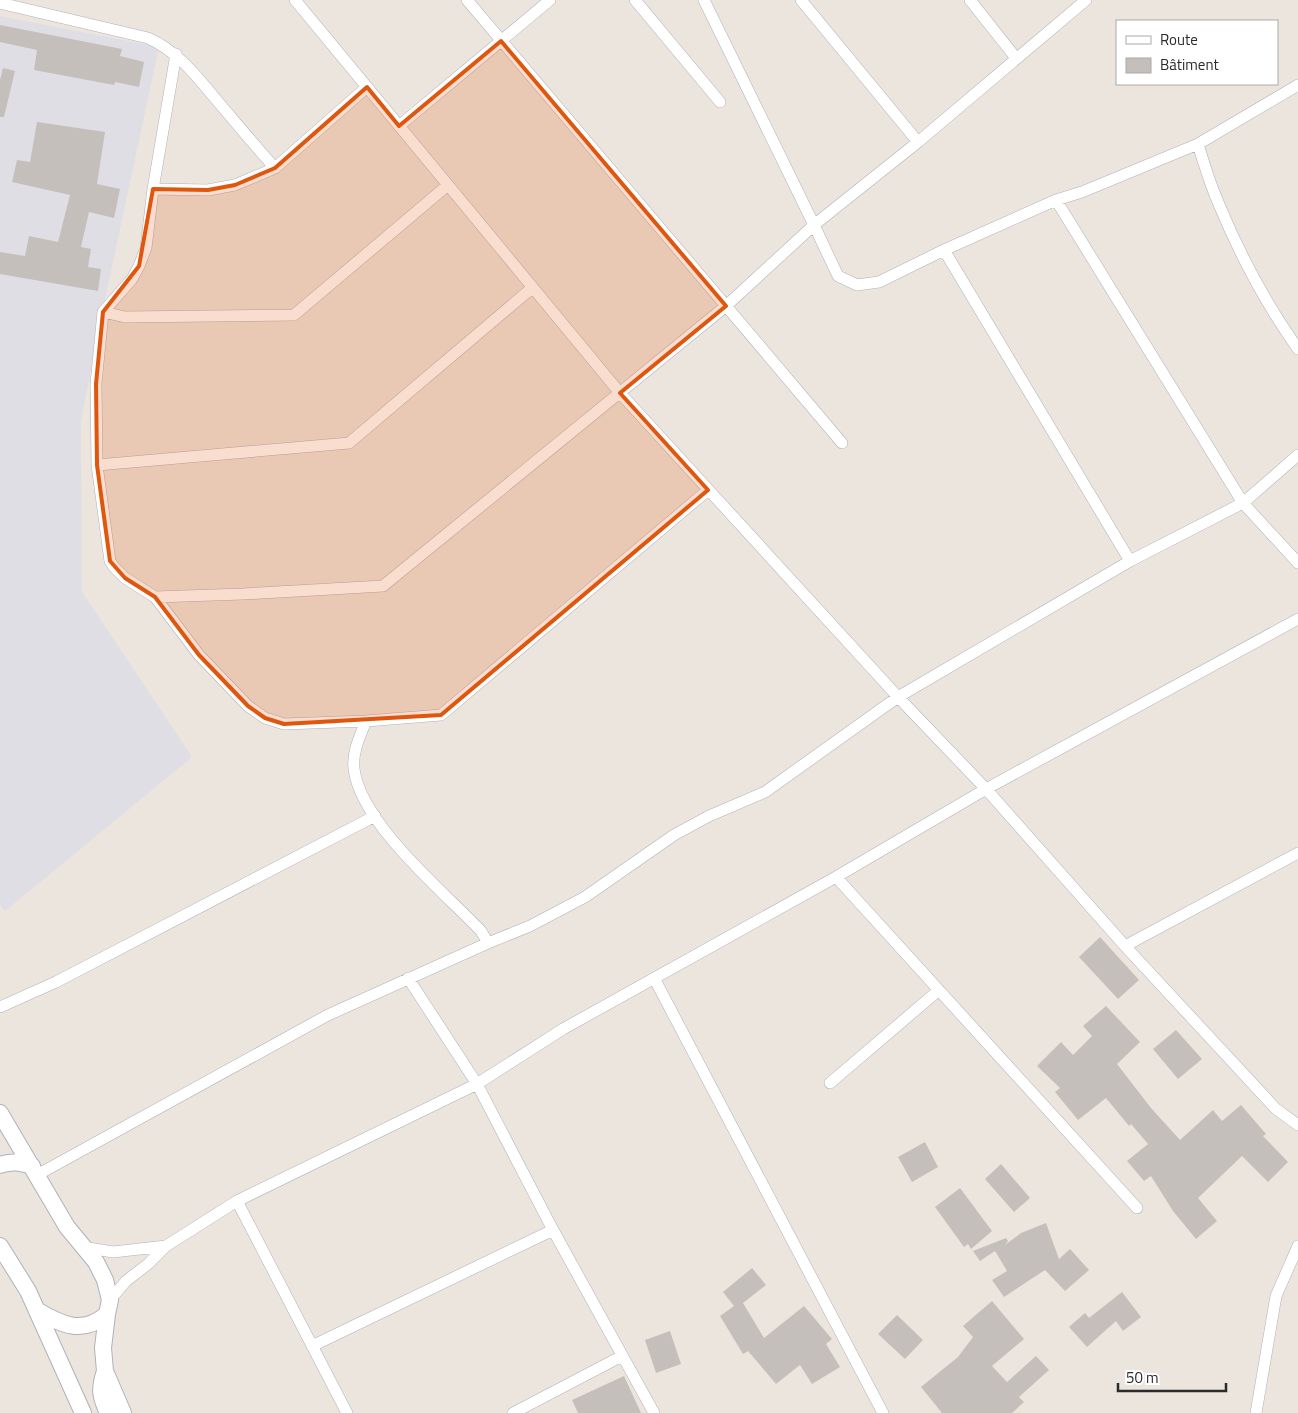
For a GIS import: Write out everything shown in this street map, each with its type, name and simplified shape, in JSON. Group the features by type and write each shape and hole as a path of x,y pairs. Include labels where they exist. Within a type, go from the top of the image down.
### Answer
{"main road":[{"path":"0,1113 67,1227 96,1262 105,1280 108,1307 103,1348 105,1371 123,1413"},
{"path":"0,1132 6,1140 21,1148"},
{"path":"0,1166 8,1162 21,1162 34,1171"},
{"path":"0,1246 24,1283 38,1311 83,1413"},
{"path":"38,1311 54,1320 77,1326 89,1326 98,1322 108,1307"},
{"path":"105,1371 100,1385 102,1400 108,1413"},
{"path":"65,1374 77,1385 93,1413"}],"street":[{"path":"295,0 620,393 898,697 986,789 1125,946 1276,1109 1298,1125"},
{"path":"467,0 842,444"},
{"path":"400,126 550,0"},
{"path":"635,0 720,102"},
{"path":"704,0 838,276 857,285 879,282 944,250 1056,200 1082,192 1198,144 1298,86"},
{"path":"801,0 918,142"},
{"path":"970,0 1016,58"},
{"path":"155,598 383,586 726,306 814,225 918,142 1086,0"},
{"path":"0,3 148,38 162,44 176,54 274,168"},
{"path":"176,54 153,189 146,248 132,279 103,312 96,384 97,465 110,561 125,578 155,598 199,656 248,706 265,718 284,724 366,722 441,715 708,490"},
{"path":"153,189 208,190 235,185 274,168 367,87"},
{"path":"1198,144 1217,201 1246,263 1298,349"},
{"path":"103,312 124,317 294,315 448,185"},
{"path":"1056,200 1243,503 1298,563"},
{"path":"944,250 1130,561"},
{"path":"97,465 349,443 532,288"},
{"path":"34,1171 328,1015 488,942 530,926 586,896 674,835 709,816 765,792 898,697 1130,561 1243,503 1298,455"},
{"path":"108,1307 126,1281 148,1264 166,1246 237,1201 477,1084 563,1029 836,877 986,789 1298,619"},
{"path":"366,722 356,744 354,769 362,795 396,844 419,870 481,931 488,942"},
{"path":"0,1007 56,982 375,816"},
{"path":"1125,946 1298,853"},
{"path":"836,877 1137,1208"},
{"path":"408,978 477,1084 553,1230 654,1413"},
{"path":"654,978 883,1413"},
{"path":"830,1083 939,990"},
{"path":"237,1201 347,1413"},
{"path":"312,1346 553,1230"},
{"path":"82,1247 113,1252 166,1246"},
{"path":"1256,1413 1276,1296 1298,1246"},
{"path":"513,1413 622,1356"}],"highlighted area":[{"path":"501,41 726,306 620,393 708,490 441,715 284,724 265,718 248,706 199,655 155,597 125,578 110,561 97,465 96,384 103,312 139,266 153,189 208,190 235,185 275,168 367,87 399,126"}],"shaded area":[{"path":"0,16 159,47 81,421 82,592 192,757 5,911 0,905"}],"building":[{"path":"0,25 122,49 120,56 144,62 139,87 115,82 114,85 34,70 37,50 0,42"},
{"path":"3,68 15,71 4,117 0,117 0,80"},
{"path":"37,122 105,132 97,184 120,189 114,218 89,212 81,247 91,249 88,267 101,269 98,291 0,274 0,252 25,256 29,236 58,242 70,195 12,182 17,160 30,162"},
{"path":"1100,937 1139,980 1118,999 1079,957"},
{"path":"1106,1006 1140,1042 1117,1064 1151,1108 1180,1140 1213,1110 1222,1121 1241,1105 1266,1134 1263,1136 1288,1162 1268,1182 1242,1156 1198,1198 1217,1221 1196,1239 1173,1211 1151,1176 1144,1181 1127,1161 1148,1144 1131,1124 1129,1126 1106,1098 1078,1120 1055,1092 1060,1088 1037,1066 1061,1042 1073,1055 1092,1036 1083,1026"},
{"path":"1176,1030 1202,1059 1178,1079 1153,1049"},
{"path":"925,1142 938,1167 912,1182 898,1157"},
{"path":"1001,1164 1030,1198 1014,1212 985,1179"},
{"path":"960,1188 992,1231 971,1249 968,1244 964,1247 935,1207"},
{"path":"1046,1223 1059,1259 1070,1249 1089,1270 1065,1291 1045,1270 1004,1297 992,1280 1007,1271 995,1251 980,1261 973,1251 1006,1238 1008,1241 1005,1245 1021,1233"},
{"path":"752,1268 766,1285 743,1303 764,1338 804,1306 832,1339 826,1344 840,1367 812,1384 800,1365 776,1384 748,1351 743,1354 720,1316 734,1306 723,1292"},
{"path":"1122,1292 1141,1317 1123,1331 1116,1321 1087,1347 1069,1327 1085,1313 1089,1318"},
{"path":"992,1301 1024,1339 992,1366 1007,1382 1036,1356 1049,1370 1019,1397 1024,1402 1012,1413 942,1413 921,1387 958,1357 973,1337 963,1326"},
{"path":"897,1315 923,1340 905,1359 878,1334"},
{"path":"670,1331 681,1364 656,1373 645,1340"},
{"path":"624,1376 641,1413 578,1413 572,1400"}]}
